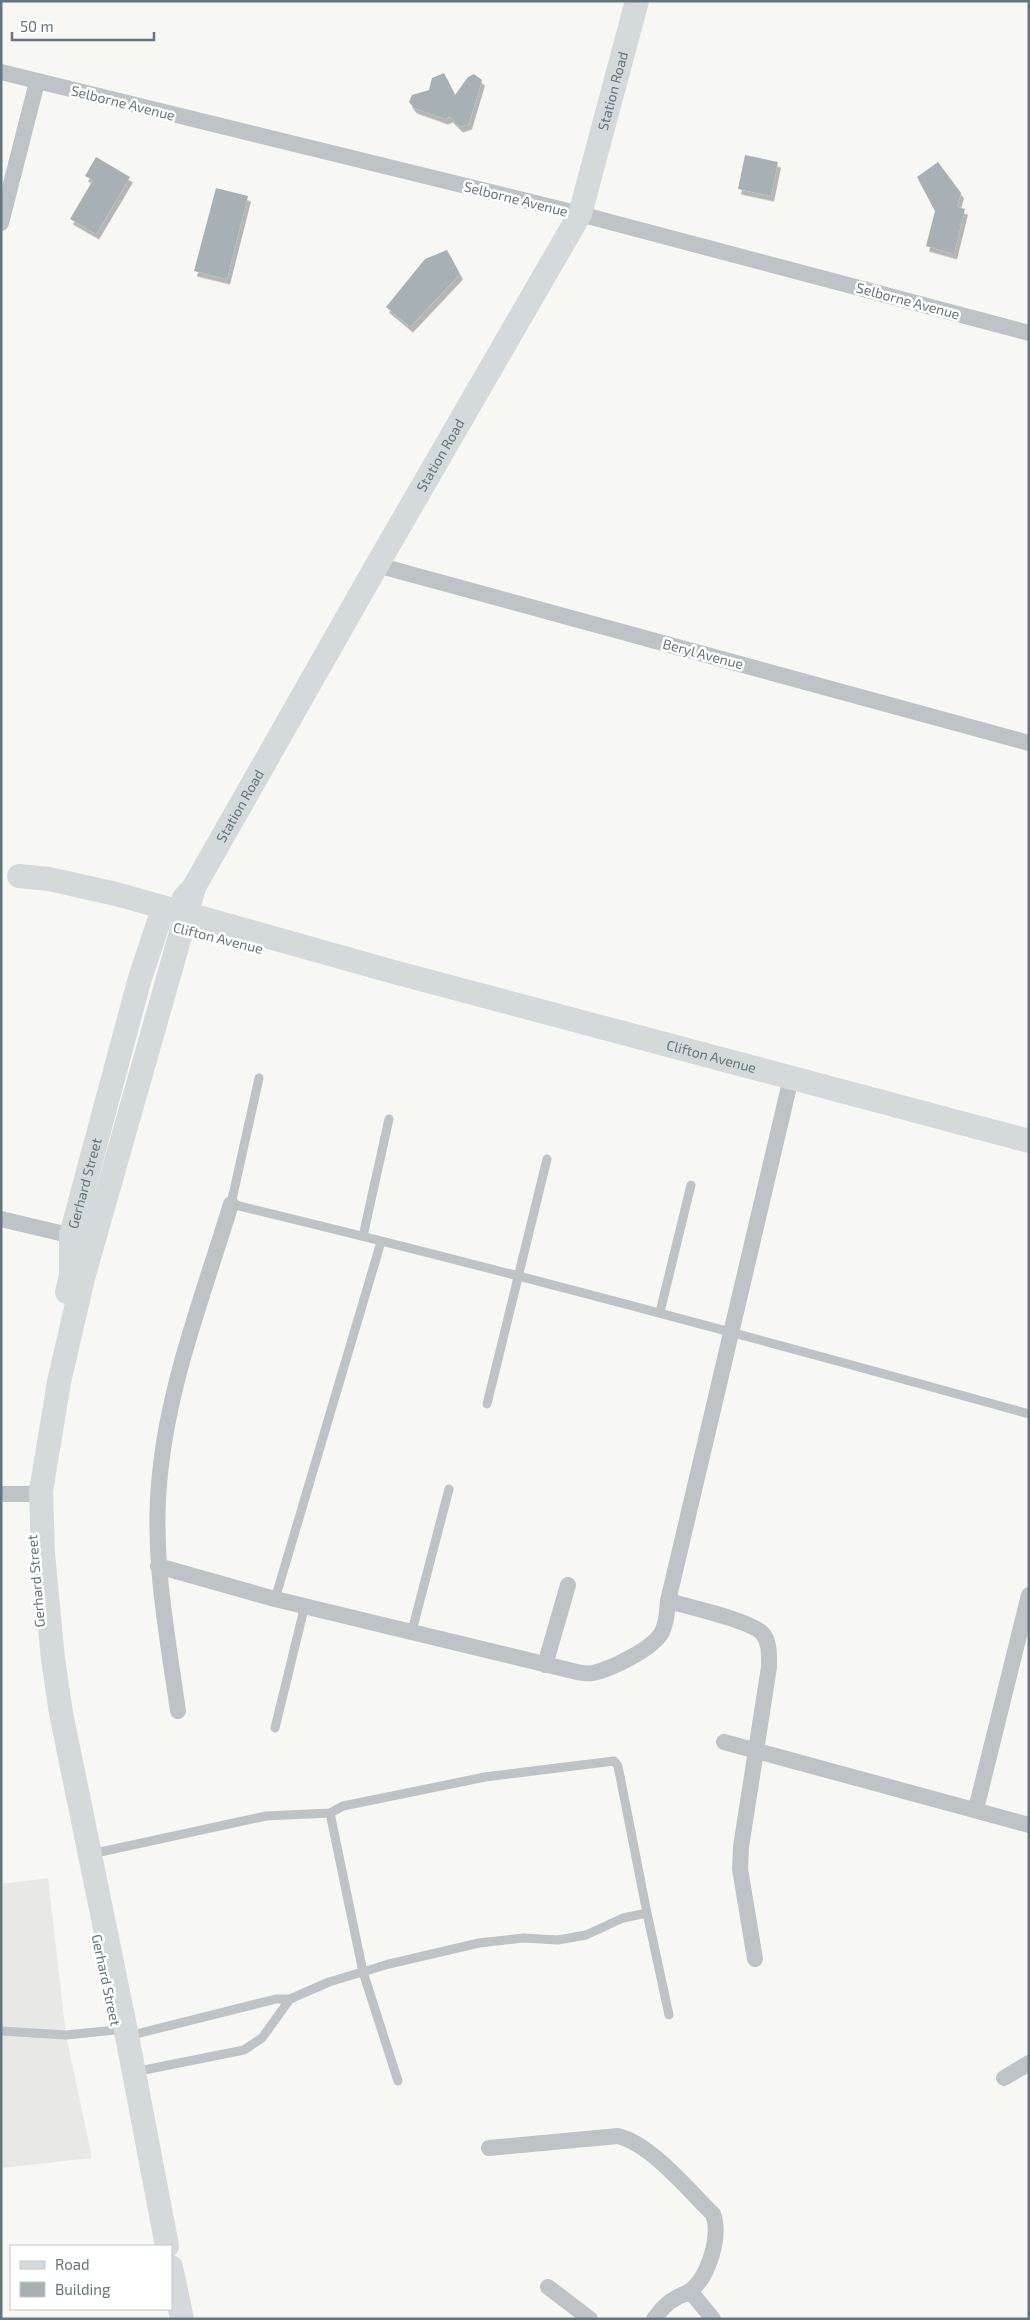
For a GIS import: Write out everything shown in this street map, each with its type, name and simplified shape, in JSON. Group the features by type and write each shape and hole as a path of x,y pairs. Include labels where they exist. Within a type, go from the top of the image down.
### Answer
{"street":[{"name":"Station Road","path":"175,919 580,214 637,1"},
{"name":"Selborne Avenue","path":"1,72 580,214 1029,333"},
{"path":"1,223 37,82"},
{"name":"Beryl Avenue","path":"377,565 1029,743"},
{"name":"Clifton Avenue","path":"10,873 72,896 175,919 364,970 394,972 1029,1141"},
{"name":"Gerhard Street","path":"167,2245 134,2072 75,1841 52,1721 40,1625 35,1492 47,1381 71,1275 82,1238 140,978 175,919"},
{"path":"158,1566 275,1599 412,1630 545,1664 591,1673 620,1662 656,1641 666,1622 668,1601 791,1078"},
{"path":"178,1711 158,1566 159,1476 173,1393 231,1204"},
{"path":"1,1218 82,1238"},
{"path":"1,1494 35,1492"},
{"name":"Gerhard Street","path":"35,1492 53,1659 61,1713 123,2032 159,2245"},
{"path":"545,1664 568,1584"},
{"path":"976,1809 1029,1595"},
{"path":"668,1601 748,1624 763,1633 769,1648 769,1667 741,1847 740,1869 755,1959"},
{"path":"724,1742 976,1809 1029,1825"},
{"path":"1004,2078 1029,2063"},
{"path":"489,2148 618,2136 644,2147 713,2214 717,2224 716,2237 706,2269 690,2291 664,2306 654,2319"},
{"path":"172,2272 182,2319"},
{"path":"548,2288 590,2319"},
{"path":"690,2291 713,2319"}],"lane":[{"path":"259,1078 231,1204 660,1312 1029,1414"},
{"path":"363,1236 389,1119"},
{"path":"487,1404 547,1159"},
{"path":"660,1312 691,1185"},
{"path":"275,1599 381,1242"},
{"path":"412,1630 449,1490"},
{"path":"275,1728 305,1605"},
{"path":"88,1854 266,1816 330,1813 344,1806 485,1778 614,1761 618,1766 669,2015"},
{"path":"330,1813 363,1972 398,2081"},
{"path":"1,2030 66,2035 123,2032 276,1999 290,1999 329,1982 479,1943 523,1938 558,1940 586,1935 623,1918 647,1913"},
{"path":"134,2072 244,2050 262,2038 290,1999"}],"shaded area":[{"path":"48,1878 66,2035 92,2158 1,2168 1,1884"}],"building":[{"path":"444,73 455,95 468,77 474,74 482,80 469,124 460,127 450,117 445,119 414,108 409,102 412,95 429,90 432,78"},
{"path":"745,155 778,162 771,196 738,189"},
{"path":"96,157 130,177 96,234 70,219 93,180 85,176"},
{"path":"938,162 961,193 957,207 965,209 954,254 926,246 935,211 917,177"},
{"path":"216,188 248,196 227,279 194,271"},
{"path":"447,250 460,274 410,327 386,307 425,259"}]}
